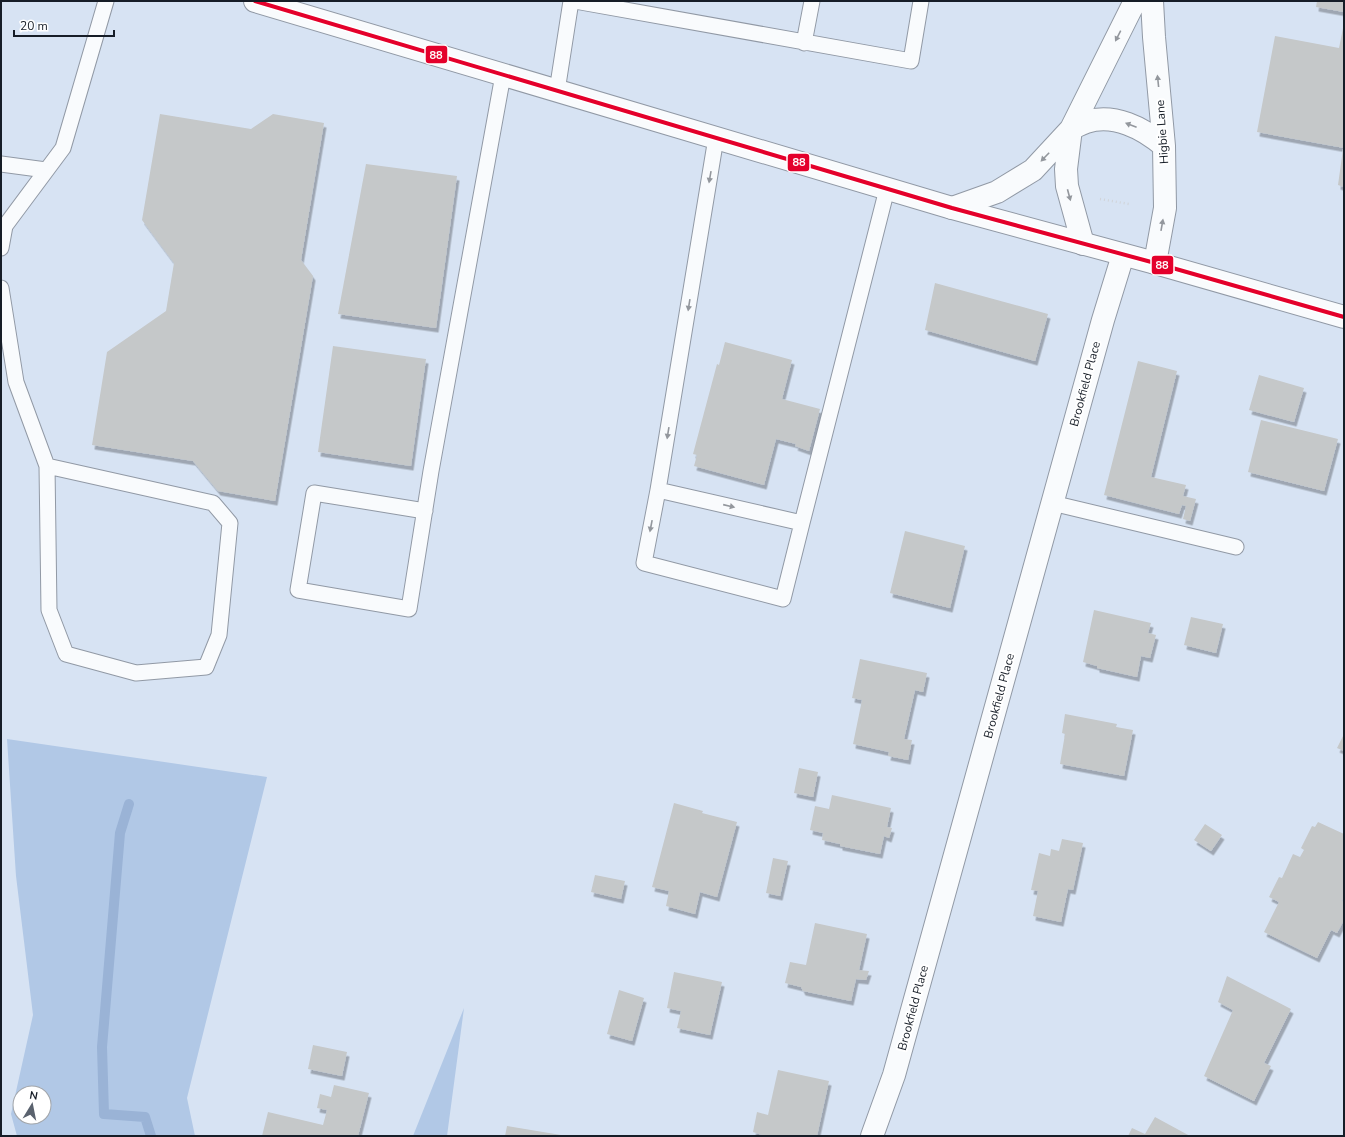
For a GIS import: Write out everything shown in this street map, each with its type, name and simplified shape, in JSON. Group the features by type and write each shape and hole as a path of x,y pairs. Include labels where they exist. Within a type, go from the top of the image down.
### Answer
{"main road":[{"path":"255,1 952,208 1155,263 1344,317"},
{"path":"952,208 997,192 1033,170 1071,129 1135,1"},
{"name":"Higbie Lane","path":"1152,1 1164,146 1165,208 1155,263"},
{"path":"1071,129 1087,122 1104,120 1121,122 1135,126 1150,134 1164,146"},
{"path":"1071,129 1066,169 1067,186 1083,244"},
{"name":"Brookfield Place","path":"872,1136 894,1075 1103,320 1123,255"}],"lane":[{"path":"1,248 5,226 63,148 106,1"},
{"path":"557,91 572,1"},
{"path":"575,1 911,61 921,1"},
{"path":"804,43 812,1"},
{"path":"425,511 314,493 298,590 409,610 425,511 503,75"},
{"path":"716,138 658,490 644,563 783,599 887,188"},
{"path":"1,164 46,170"},
{"path":"1,288 16,382 47,466 50,610 66,654 136,673 206,667 219,635 230,523 213,503 47,466"},
{"path":"658,490 802,523"},
{"path":"1052,503 1236,547"}],"path":[{"path":"1094,198 1129,204"}],"shaded area":[{"path":"7,739 267,777 187,1098 195,1136 17,1136 14,1125 52,1125 52,1085 17,1085 33,1015 16,876"},
{"path":"464,1008 447,1136 413,1136"}],"building":[{"path":"1317,1 1344,1 1344,12 1316,7"},
{"path":"1343,28 1344,148 1257,132 1275,36 1339,48"},
{"path":"160,114 251,129 273,114 324,123 301,260 313,276 275,501 218,491 193,461 92,445 107,352 166,311 174,263 142,220"},
{"path":"1344,149 1344,187 1338,185"},
{"path":"366,164 457,176 436,328 338,314"},
{"path":"935,283 1048,314 1035,361 925,330"},
{"path":"725,342 792,360 782,399 820,409 809,451 795,446 796,444 776,439 764,485 694,466 697,455 693,454 717,364 719,365"},
{"path":"333,346 426,359 411,466 318,452"},
{"path":"1138,361 1177,371 1151,477 1186,485 1183,496 1196,499 1190,521 1183,519 1186,506 1182,505 1179,514 1104,495"},
{"path":"1259,375 1304,388 1294,422 1249,410"},
{"path":"1261,420 1338,439 1324,491 1248,472"},
{"path":"905,531 965,546 950,608 890,593"},
{"path":"1094,610 1151,623 1148,633 1156,635 1150,658 1141,656 1137,677 1097,668 1097,666 1083,662"},
{"path":"1191,617 1223,624 1216,653 1184,645"},
{"path":"860,659 927,673 923,692 915,690 904,739 912,740 908,760 888,756 889,752 853,744 862,700 852,698"},
{"path":"1065,714 1117,724 1116,727 1133,730 1124,776 1060,764 1065,734 1062,733"},
{"path":"1344,734 1344,751 1337,748"},
{"path":"799,768 818,772 813,797 794,793"},
{"path":"832,795 891,808 887,827 892,828 889,838 884,836 880,854 840,846 840,844 822,840 823,833 810,830 815,806 829,809"},
{"path":"674,803 703,811 702,813 737,822 717,897 700,892 695,914 666,906 669,891 652,887"},
{"path":"1318,822 1344,834 1344,897 1342,901 1344,902 1344,920 1337,933 1331,930 1317,958 1264,932 1279,902 1269,897 1279,877 1282,878 1293,854 1300,857 1304,850 1301,848 1312,826 1315,827"},
{"path":"1205,824 1222,835 1211,851 1194,840"},
{"path":"1062,839 1083,843 1073,890 1068,889 1061,922 1033,916 1038,891 1031,890 1039,853 1050,856 1051,849 1059,851"},
{"path":"773,858 788,861 780,896 766,893"},
{"path":"595,875 625,881 621,899 591,892"},
{"path":"815,923 867,934 859,970 869,971 866,980 856,979 851,1001 803,991 801,987 785,983 790,962 806,965"},
{"path":"674,972 722,982 710,1035 677,1028 681,1011 667,1008"},
{"path":"1227,976 1291,1009 1264,1063 1271,1066 1254,1101 1204,1076 1233,1010 1218,1002"},
{"path":"619,990 644,998 632,1041 607,1034"},
{"path":"313,1045 347,1052 342,1076 308,1069"},
{"path":"778,1070 829,1081 817,1136 762,1136 753,1132 757,1112 768,1115"},
{"path":"334,1085 369,1093 358,1136 262,1136 268,1112 323,1125 327,1110 317,1108 320,1094 331,1097"},
{"path":"1155,1117 1190,1136 1128,1136 1132,1128 1145,1134"},
{"path":"507,1126 561,1135 561,1136 505,1136"}],"waterway":[{"path":"129,804 120,833 102,1047 104,1114 145,1117 151,1136"}],"transit line":[{"name":"88","path":"255,1 952,208 1155,263 1344,317"}]}
